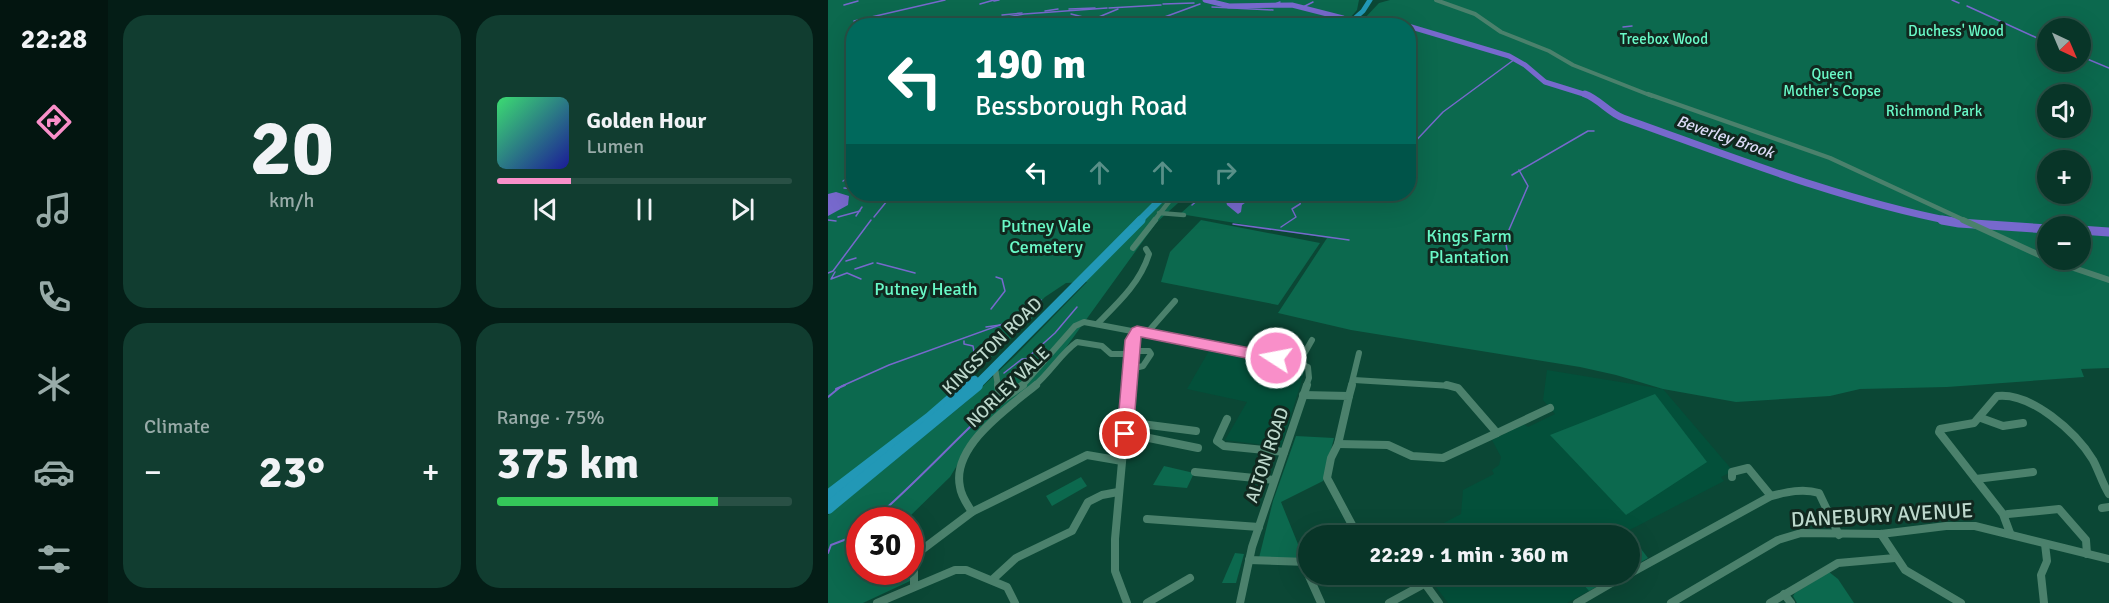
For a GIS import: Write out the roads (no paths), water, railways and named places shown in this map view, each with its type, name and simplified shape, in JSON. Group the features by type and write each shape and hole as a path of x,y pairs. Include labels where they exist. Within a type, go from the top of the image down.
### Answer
{"highway":[{"path":"1360,12 1361,0"},
{"path":"1354,18 1370,0"},
{"name":"KINGSTON ROAD","path":"828,496 930,418 982,373 1155,201"},
{"name":"KINGSTON ROAD","path":"828,508 925,432 995,368 1159,201"}],"street":[{"path":"1436,0 1480,16 1497,30 1549,51 1595,74 1686,109 1824,156 2037,254"},
{"path":"1134,248 1169,201"},
{"path":"1159,213 1184,215"},
{"path":"1096,324 1139,274 1148,259 1146,249"},
{"path":"2080,270 2109,280"},
{"path":"1147,333 1175,301"},
{"name":"ALTON ROAD","path":"995,368 999,394 1006,399 1022,387 1078,323 1096,324 1278,356 1308,367 1309,378 1259,527 1240,603"},
{"path":"1127,603 1120,592 1114,568 1118,492 1132,340 1137,331"},
{"path":"1270,331 1259,345 1273,347 1278,356 1287,350 1304,354 1312,340"},
{"name":"NORLEY VALE","path":"972,512 958,485 958,474 972,442 989,424 1049,374 1062,356 1077,342 1102,346 1111,354 1132,352"},
{"path":"1131,369 1143,366 1151,354 1149,351 1132,352"},
{"path":"1352,525 1327,478 1331,458 1338,444 1359,353"},
{"path":"1354,380 1446,384 1458,388 1497,434"},
{"path":"2010,533 2003,514 1939,432 1940,429 1970,426 1981,418 2001,394 2014,395 2033,402 2086,450 2109,494"},
{"path":"1303,395 1349,396"},
{"path":"1338,444 1388,445 1412,456 1443,458 1550,408"},
{"path":"1981,418 2003,426 2023,423"},
{"path":"1227,419 1217,441 1224,446 1284,452"},
{"path":"1126,422 1147,423 1175,431 1196,431"},
{"path":"1170,442 1175,431"},
{"path":"1144,437 1197,448"},
{"path":"914,586 914,561 920,552 972,512 1087,455 1122,461"},
{"path":"1732,477 1732,472 1748,468 1771,496"},
{"path":"1195,472 1274,480"},
{"path":"1976,479 2033,472"},
{"path":"992,580 1016,558 1072,531 1083,507 1088,502 1102,495 1118,492"},
{"path":"1640,567 1771,496 1817,492 1831,514 1839,535"},
{"path":"2008,514 2059,509 2085,540 2087,554"},
{"path":"1147,519 1259,527"},
{"name":"DANEBURY AVENUE","path":"1671,603 1778,540 1802,533 1881,534 1962,525 2010,533 2109,560"},
{"path":"1881,534 1895,558 1909,573 1961,603"},
{"path":"2044,603 2041,575 2047,561 2045,544"},
{"path":"1770,603 1838,563 1895,558"},
{"path":"1249,560 1298,562"},
{"path":"877,603 955,570 966,570 1007,587 1015,603"},
{"path":"1147,603 1190,578"},
{"path":"1313,585 1321,603"},
{"path":"1389,603 1422,585"},
{"path":"1425,585 1438,603"},
{"path":"1577,603 1609,585"},
{"path":"1784,594 1791,603"}],"waterway":[{"path":"867,18 945,0"},
{"path":"980,4 994,0"},
{"path":"994,1 999,0"},
{"name":"Beverley Brook","path":"1205,0 1229,6 1292,5 1343,18"},
{"path":"1952,0 1959,3"},
{"path":"844,5 858,1"},
{"name":"Beverley Brook","path":"1275,4 1280,2"},
{"path":"1303,7 1313,2"},
{"path":"1163,4 1194,3"},
{"path":"1162,18 1200,4"},
{"path":"1109,8 1161,5"},
{"path":"1967,6 2037,38"},
{"name":"Beverley Brook","path":"1212,7 1273,10"},
{"path":"1069,9 1095,8"},
{"path":"1003,18 1024,14 1107,8"},
{"path":"1045,11 1058,9"},
{"path":"1096,18 1118,9"},
{"path":"1002,15 1022,13"},
{"path":"1071,14 1087,18"},
{"path":"1623,27 1632,26"},
{"name":"Beverley Brook","path":"1416,28 1509,56 1525,65 1545,82 1587,95"},
{"path":"1416,141 1443,112 1515,59"},
{"path":"2091,61 2109,68"},
{"name":"Beverley Brook","path":"1587,95 1623,118 1744,161 1867,201 1950,221"},
{"path":"1519,171 1588,131 1594,131"},
{"path":"1507,250 1505,239 1528,186 1519,171"},
{"path":"1512,175 1519,171"},
{"path":"874,217 887,201"},
{"path":"1192,205 1197,201"},
{"path":"1281,227 1296,217 1292,209 1301,201"},
{"path":"859,211 862,207"},
{"path":"838,217 859,211"},
{"path":"856,216 859,211"},
{"path":"828,220 836,221"},
{"path":"828,273 833,271 871,220"},
{"name":"Beverley Brook","path":"1942,220 2037,228"},
{"path":"1233,224 1349,240"},
{"name":"Beverley Brook","path":"2091,231 2109,232"},
{"path":"1485,260 1504,252"},
{"path":"846,261 856,258"},
{"path":"855,269 873,263"},
{"path":"877,263 915,273"},
{"path":"835,272 831,279 847,273 861,279"},
{"path":"991,309 1005,291 1002,279 996,277"},
{"path":"1000,325 1022,317 1041,300"},
{"path":"1004,373 1022,359 1026,359 1055,333 1077,307"},
{"path":"842,386 889,365 1000,325"},
{"path":"986,327 1000,325"},
{"path":"964,341 964,344 973,346 977,367"},
{"path":"836,389 845,385"},
{"path":"828,397 839,388"},
{"path":"887,507 994,404"},
{"path":"828,553 831,545 846,539"}],"park label":[{"name":"Duchess' Wood","path":"1956,31"},
{"name":"Treebox Wood","path":"1664,39"},
{"name":"Queen Mother's Copse","path":"1832,82"},
{"name":"Richmond Park","path":"1934,111"},
{"name":"Putney Vale Cemetery","path":"1046,236"},
{"name":"Kings Farm Plantation","path":"1469,246"},
{"name":"Putney Heath","path":"926,289"}]}
